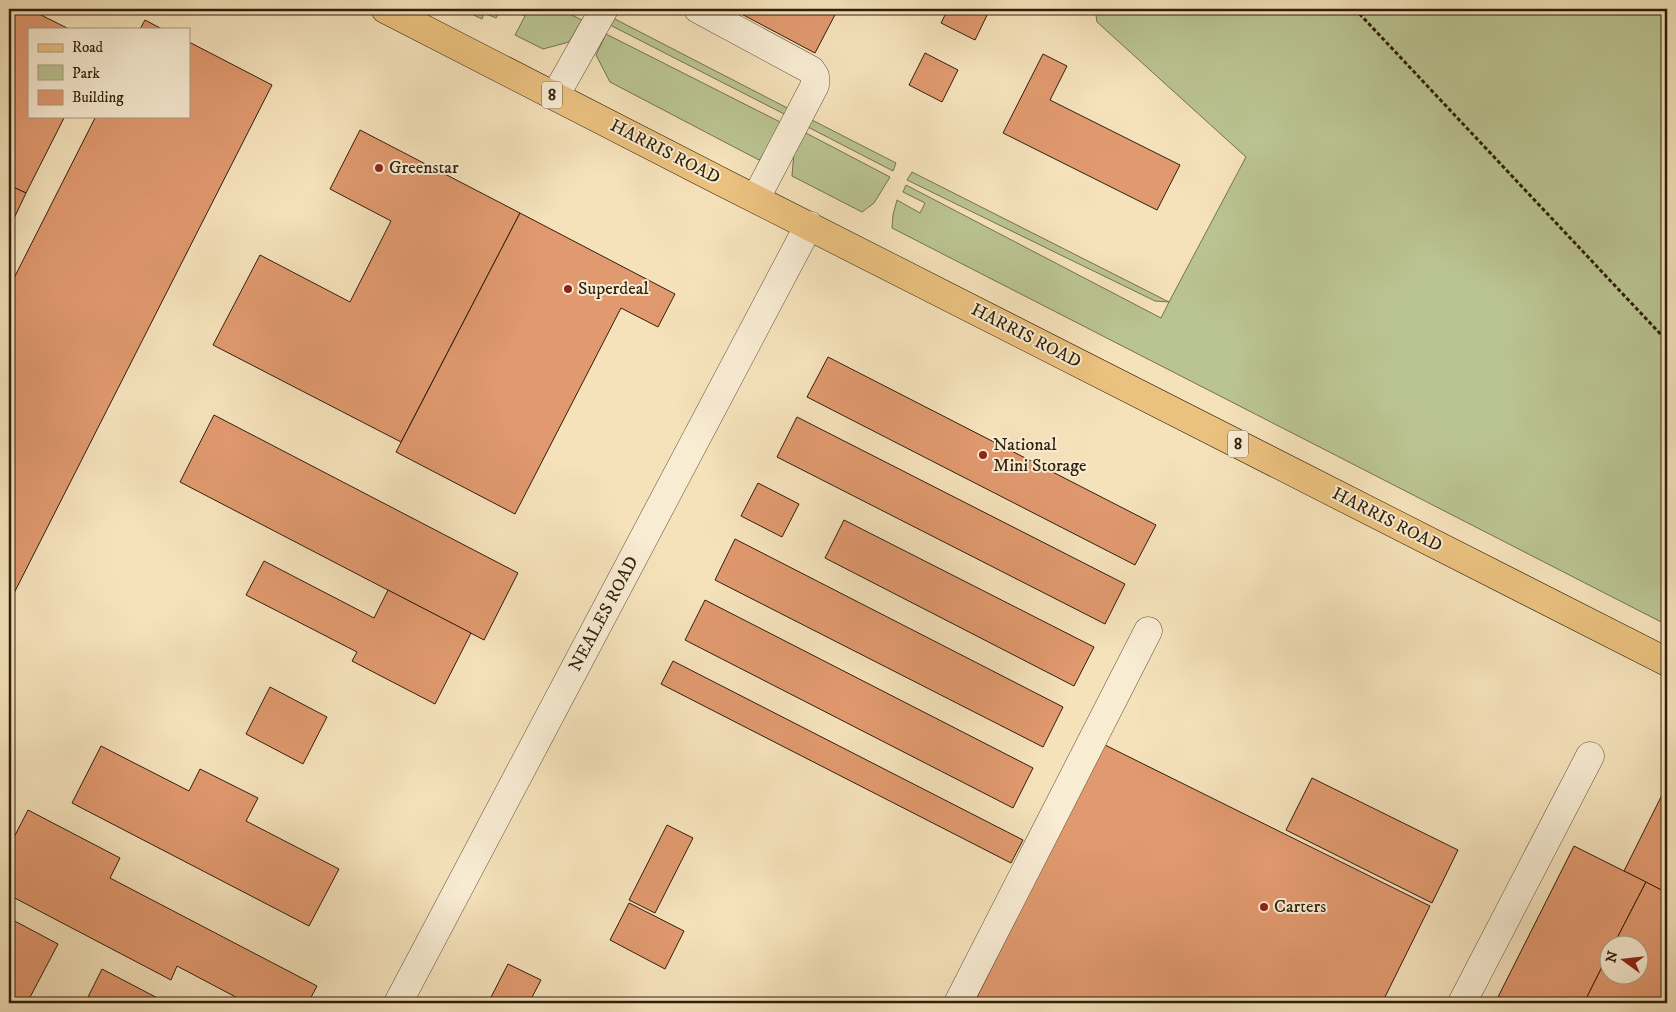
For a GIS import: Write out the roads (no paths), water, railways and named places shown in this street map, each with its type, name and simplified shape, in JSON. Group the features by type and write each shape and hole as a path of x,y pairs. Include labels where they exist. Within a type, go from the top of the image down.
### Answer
{"main road":[{"name":"HARRIS ROAD","path":"385,9 1667,662"}],"street":[{"path":"554,96 604,9"},
{"path":"698,9 811,70 815,76 815,85 756,198"},
{"name":"NEALES ROAD","path":"398,1003 808,225"},
{"path":"958,1003 1148,631"},
{"path":"1462,1003 1590,756"}],"place":[{"name":"Greenstar","path":"379,168"},
{"name":"Superdeal","path":"568,289"},
{"name":"National Mini Storage","path":"983,455"},
{"name":"Carters","path":"1264,907"}]}
